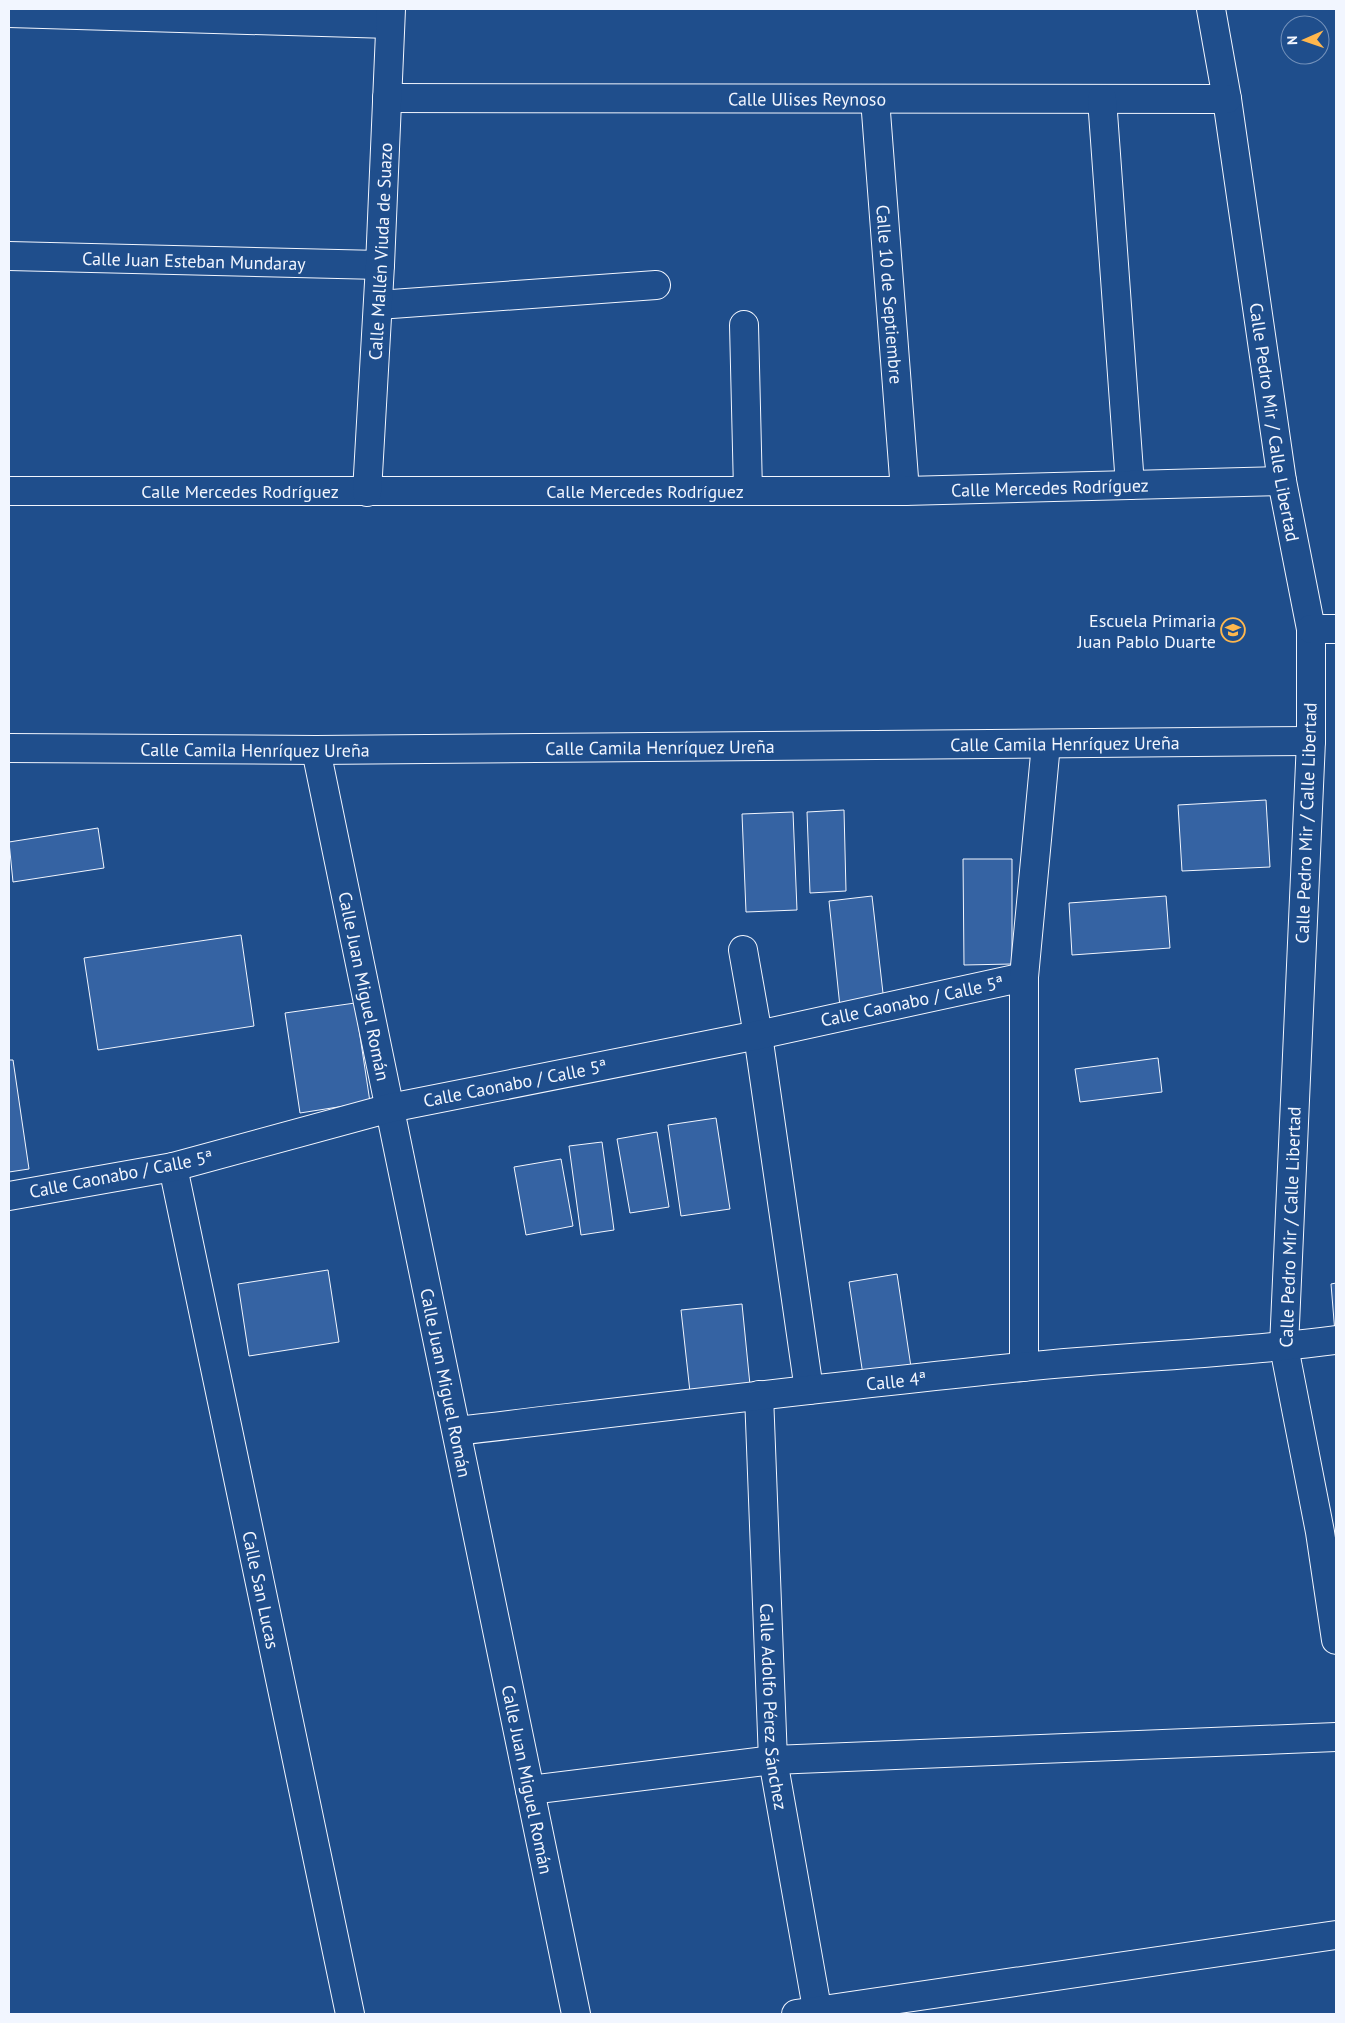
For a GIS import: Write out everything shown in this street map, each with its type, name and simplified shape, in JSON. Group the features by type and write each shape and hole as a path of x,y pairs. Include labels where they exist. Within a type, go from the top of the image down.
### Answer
{"street":[{"name":"Calle Pedro Mir / Calle Libertad","path":"1211,9 1227,99 1282,481 1324,629 1311,741 1284,1347 1320,1532 1336,1640"},
{"path":"9,13 390,16"},
{"name":"Calle Mallén Viuda de Suazo","path":"367,492 380,265 390,16"},
{"name":"Calle Ulises Reynoso","path":"387,98 1227,99"},
{"name":"Calle 10 de Septiembre","path":"875,99 905,491"},
{"path":"1102,99 1130,485"},
{"name":"Calle Juan Esteban Mundaray","path":"9,256 380,265"},
{"path":"378,305 656,285"},
{"path":"744,325 748,491"},
{"name":"Calle Mercedes Rodríguez","path":"9,491 905,491 1282,481"},
{"name":"Calle Camila Henríquez Ureña","path":"9,748 316,750 1311,741"},
{"path":"1024,1367 1024,977 1046,744"},
{"name":"Calle Juan Miguel Román","path":"316,750 576,2014"},
{"path":"743,950 758,1035 810,1390"},
{"name":"Calle Caonabo / Calle 5ª","path":"9,1196 173,1168 390,1108 758,1035 1024,977"},
{"name":"Calle San Lucas","path":"173,1168 350,2014"},
{"name":"Calle 4ª","path":"457,1431 759,1395 1024,1367 1284,1347 1336,1340"},
{"name":"Calle Adolfo Pérez Sánchez","path":"759,1395 773,1760 810,2013"},
{"path":"530,1790 773,1760 1336,1737"},
{"path":"810,2013 1336,1935"}],"building":[{"path":"1266,800 1270,867 1182,871 1178,805"},
{"path":"844,810 846,891 810,893 807,812"},
{"path":"793,812 797,910 746,912 742,814"},
{"path":"98,828 104,868 13,882 9,842"},
{"path":"963,859 1012,859 1012,964 964,965"},
{"path":"872,896 884,1002 840,1007 829,901"},
{"path":"1166,896 1170,948 1072,955 1069,903"},
{"path":"241,935 254,1026 98,1050 84,958"},
{"path":"355,1003 370,1102 300,1113 285,1013"},
{"path":"1158,1058 1162,1092 1080,1102 1075,1069"},
{"path":"9,1060 13,1060 29,1169 9,1172"},
{"path":"716,1118 730,1209 681,1216 668,1125"},
{"path":"657,1132 669,1207 630,1213 617,1139"},
{"path":"602,1142 614,1230 581,1235 569,1146"},
{"path":"561,1159 573,1226 526,1235 514,1167"},
{"path":"328,1270 339,1342 249,1356 238,1284"},
{"path":"897,1274 911,1367 863,1375 849,1282"},
{"path":"1336,1283 1336,1333 1335,1333 1331,1284"},
{"path":"742,1304 750,1385 690,1392 681,1310"}],"place":[{"name":"Escuela Primaria Juan Pablo Duarte","path":"1233,630"}]}
